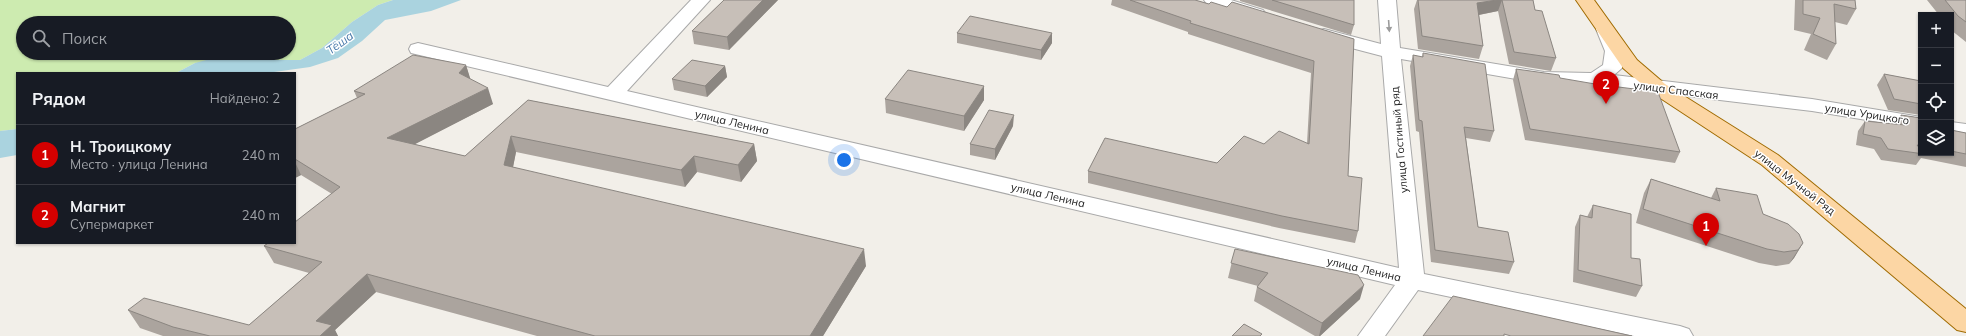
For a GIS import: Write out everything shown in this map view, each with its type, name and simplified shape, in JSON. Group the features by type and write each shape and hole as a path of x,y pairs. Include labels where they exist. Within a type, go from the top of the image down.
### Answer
{"main road":[{"name":"улица Мучной Ряд","path":"1585,0 1630,64 1658,88 1770,160 1966,323"}],"street":[{"path":"612,94 701,0"},
{"path":"1212,0 1271,18"},
{"name":"улица Гостиный ряд","path":"1387,0 1412,280"},
{"name":"улица Мучной Ряд","path":"1595,79 1612,68 1614,51 1605,29"},
{"name":"улица Спасская","path":"1308,30 1365,47 1544,78 1595,79 1658,88 1812,105"},
{"name":"улица Ленина","path":"418,49 1412,280 1680,336"},
{"name":"улица Урицкого","path":"1812,105 1918,123"},
{"path":"1371,336 1412,280"}],"green space":[{"path":"0,0 393,0 378,5 352,22 322,48 300,60 195,63 178,72 16,72 16,129 0,131"}],"water":[{"name":"Тёша","path":"393,0 461,0 431,11 385,20 362,41 338,58 310,67 274,72 178,72 195,63 206,60 300,60 322,48 352,22 378,5"},
{"path":"16,129 16,155 0,158 0,131"}],"building":[{"path":"724,0 763,0 727,37 692,31"},
{"path":"1130,0 1195,0 1209,4 1211,2 1227,7 1232,2 1354,39 1348,176 1362,178 1358,231 1282,216 1088,171 1105,138 1217,163 1244,136 1264,144 1279,131 1309,144 1314,61 1190,23 1191,21"},
{"path":"1272,0 1354,0 1354,25"},
{"path":"1418,0 1497,0 1477,3 1483,46 1422,36"},
{"path":"1502,0 1533,0 1535,10 1542,11 1556,58 1514,52"},
{"path":"1803,0 1855,0 1856,9 1834,4 1836,44 1813,34 1820,18 1803,14"},
{"path":"1945,0 1966,0 1966,22 1958,16"},
{"path":"970,16 1052,33 1041,50 957,33"},
{"path":"1423,53 1485,64 1494,131 1464,127 1478,227 1508,232 1514,262 1435,250 1422,121 1419,120 1413,55 1423,57"},
{"path":"413,55 466,65 459,73 488,88 387,138 465,156 528,100 754,144 738,165 694,156 681,170 511,136 504,165 864,249 810,336 595,336 367,274 316,321 332,325 320,336 210,336 173,327 128,310 144,298 249,325 322,262 264,246 267,244 296,244 296,221 340,187 296,160 296,128 365,94 354,91"},
{"path":"692,60 725,66 705,86 672,79"},
{"path":"1516,69 1559,75 1560,78 1595,84 1658,92 1680,152 1530,129"},
{"path":"908,70 984,86 964,116 885,99"},
{"path":"1884,74 1918,80 1918,103 1894,99"},
{"path":"989,110 1014,115 995,149 970,144"},
{"path":"1901,115 1918,118 1918,153 1888,149 1881,138 1863,134 1865,121 1905,125"},
{"path":"1954,131 1966,133 1966,154 1954,152"},
{"path":"1651,179 1720,201 1716,188 1757,195 1763,214 1788,224 1799,234 1803,243 1798,250 1784,252 1767,249 1643,209"},
{"path":"1593,205 1631,214 1631,258 1640,259 1642,286 1578,270 1580,215 1592,218"},
{"path":"1235,249 1358,275 1364,285 1322,323 1257,287 1268,273 1231,263"},
{"path":"1453,296 1632,336 1511,336 1504,334 1504,336 1423,336"},
{"path":"1244,324 1262,334 1260,336 1232,336"}],"place":[{"name":"Магнит","path":"1606,104"},
{"name":"Н. Троицкому","path":"1706,246"}]}
